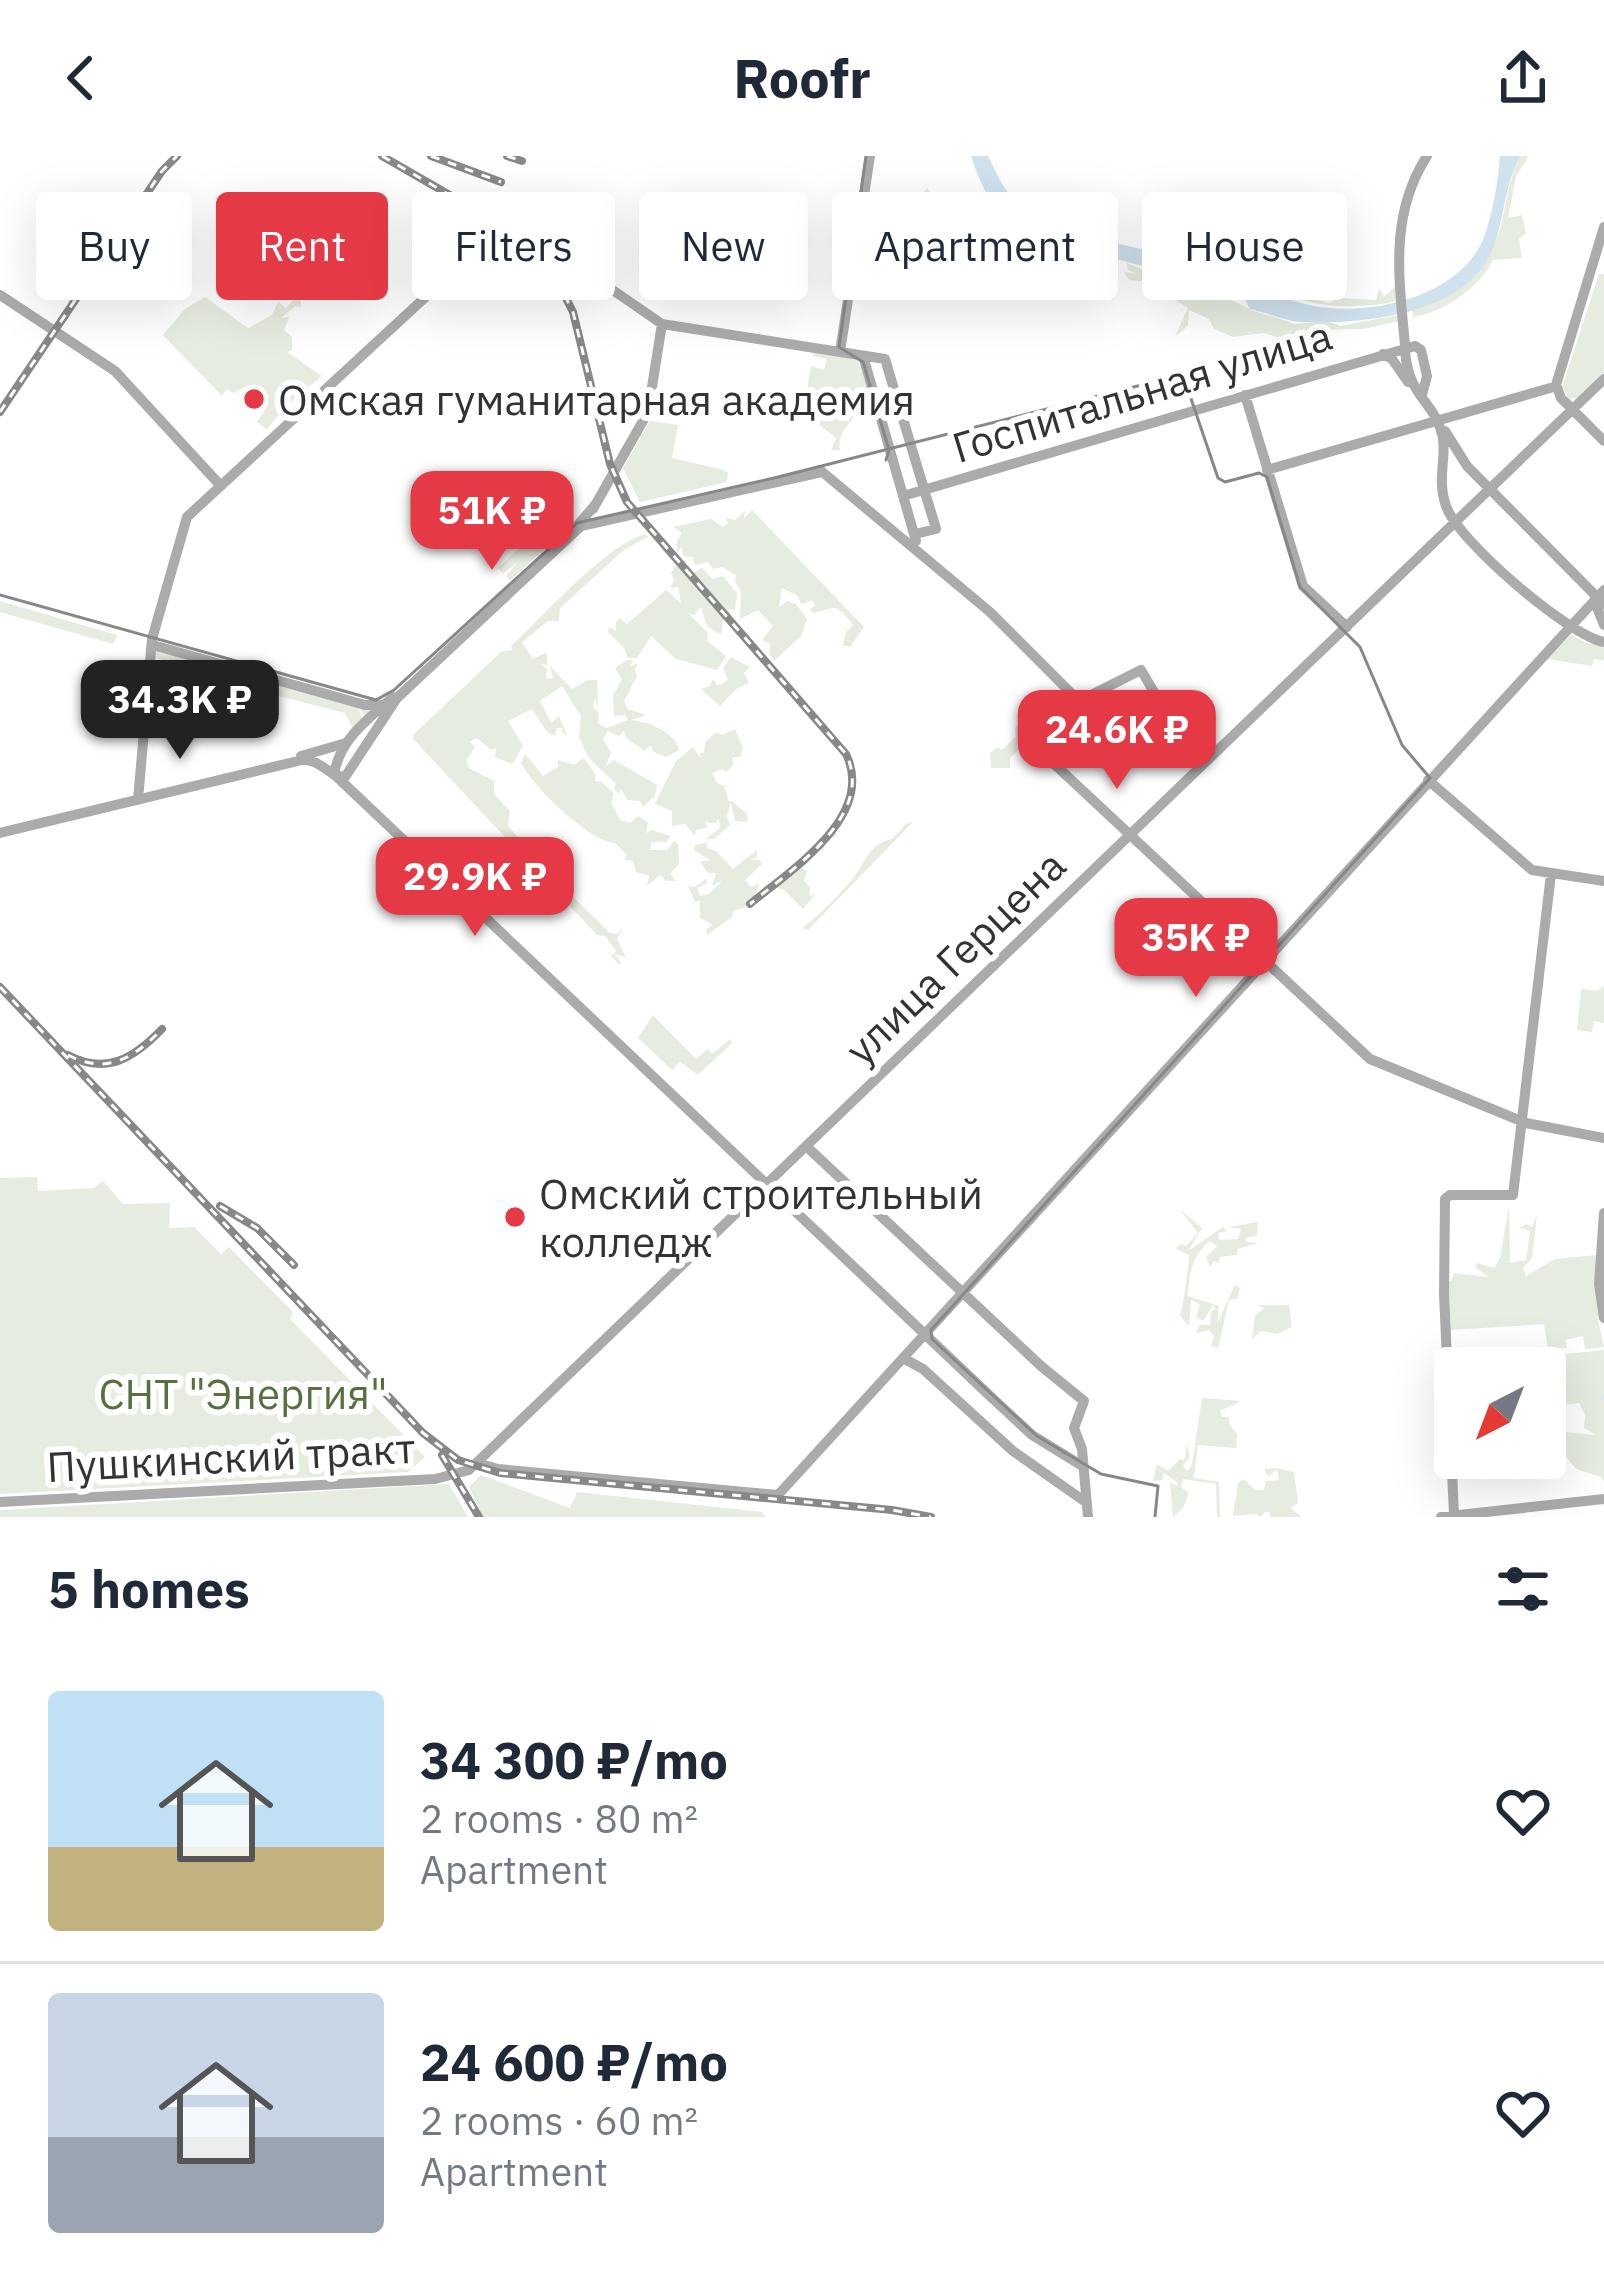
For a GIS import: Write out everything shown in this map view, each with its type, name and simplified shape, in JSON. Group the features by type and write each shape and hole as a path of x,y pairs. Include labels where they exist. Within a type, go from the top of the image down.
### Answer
{"main road":[{"path":"837,352 869,156"},
{"path":"1407,342 1403,227 1430,156"},
{"path":"138,798 153,645 184,521 508,221 518,221 572,252 585,271 662,324 885,359 936,530 914,531"},
{"path":"1570,346 1604,227"},
{"path":"1557,387 1604,238"},
{"path":"0,295 115,371 220,485"},
{"path":"597,513 648,412 662,324"},
{"path":"1346,364 1360,354 1407,342 1421,350 1419,386"},
{"name":"Госпитальная улица","path":"904,496 1383,354 1407,342"},
{"path":"1383,354 1419,386 1456,454 1600,598 1604,625"},
{"path":"863,356 918,550"},
{"name":"улица Герцена","path":"464,1473 1601,383"},
{"path":"1557,387 1604,439"},
{"path":"1268,470 1557,387"},
{"path":"1245,395 1303,586 1347,627"},
{"path":"1438,421 1444,440 1440,483 1454,524 1569,627 1604,642"},
{"path":"0,831 296,759 349,741 597,513 814,467 999,619 1079,701"},
{"path":"588,490 597,513"},
{"path":"899,535 910,537 914,531"},
{"path":"477,1463 498,1469 778,1495 1600,598"},
{"path":"153,645 379,712"},
{"path":"1212,756 1164,710 1143,670 1079,701 1036,747 1370,1059 1522,1121 1604,1138"},
{"path":"341,779 379,712 409,685"},
{"path":"354,701 363,712 379,712"},
{"path":"341,779 349,741"},
{"path":"296,759 318,762 341,779 902,1312 920,1337 1032,1435 1084,1467"},
{"path":"1431,779 1530,869 1604,880"},
{"path":"1551,874 1513,1195 1445,1199 1444,1294 1454,1512 1604,1499"},
{"path":"806,1146 1084,1401 1074,1428 1088,1510"},
{"path":"1604,1213 1599,1285 1604,1318"},
{"path":"1604,1238 1604,1306"},
{"path":"920,1337 923,1369"},
{"path":"903,1358 923,1369 1012,1451 1088,1510"},
{"name":"Пушкинский тракт","path":"0,1502 435,1479 464,1473"}],"green space":[{"path":"1521,156 1529,156 1516,176 1508,218 1522,215 1526,233 1519,239 1522,258 1493,260 1459,297 1413,317 1412,309 1451,288 1487,254 1500,229"},
{"path":"1127,263 1142,269 1142,281 1129,280 1124,272 1138,274 1128,270"},
{"path":"1599,274 1604,274 1604,372 1578,399 1571,398 1572,403 1578,402 1572,404 1562,387"},
{"path":"1395,287 1397,301 1361,306 1302,300 1376,300 1379,289 1384,296"},
{"path":"205,297 248,328 272,315 278,302 286,308 301,300 301,307 295,306 281,318 289,317 284,330 292,337 292,350 287,352 322,376 267,429 257,422 269,403 246,386 233,393 227,389 222,396 163,335 185,309"},
{"path":"1175,300 1231,300 1295,324 1326,321 1341,326 1399,315 1400,321 1281,338 1263,333 1233,337 1189,310 1188,326 1175,336 1188,308"},
{"path":"816,352 858,360 869,393 841,436 840,450 831,451 836,438 803,412 811,366 824,370 827,359 812,356"},
{"path":"650,421 678,425 672,458 724,470 727,482 640,502 623,468"},
{"path":"752,510 864,627 850,647 843,645 853,625 839,610 814,613 812,601 801,604 798,596 782,588 779,607 788,601 796,604 807,619 801,636 774,661 770,644 762,640 773,626 758,610 740,619 736,575 722,567 713,569 708,562 695,565 681,547 677,552 682,533 673,527 711,519 723,527 726,518 735,520 745,511 744,518"},
{"path":"545,528 544,537 550,535 552,542 510,581 506,576 518,562 503,574 498,568"},
{"path":"646,534 560,608 559,621 548,621 522,642 533,659 547,652 547,665 540,664 547,669 546,679 553,678 550,666 572,689 597,680 598,708 595,698 593,707 599,713 598,723 607,728 628,720 625,715 614,716 613,696 622,679 615,668 629,659 633,661 630,666 638,663 624,701 628,709 646,715 631,720 660,729 679,750 666,757 650,745 645,751 625,737 624,731 619,736 608,731 603,739 611,753 605,767 614,760 657,785 655,796 643,807 640,801 627,800 621,789 618,794 616,784 589,758 579,737 581,716 562,686 540,701 551,723 559,716 567,735 562,728 557,728 555,736 547,732 532,709 508,721 523,746 512,764 495,757 496,748 491,750 477,738 470,742 475,747 466,760 469,768 494,781 494,794 510,811 508,826 561,885 568,884 565,889 610,933 617,934 623,927 617,939 626,957 615,954 619,965 607,951 612,955 616,951 605,936 597,935 413,739 501,652 512,650 595,566"},
{"path":"661,542 671,547 668,552 674,559 685,561 683,569 693,573 702,568 713,579 723,576 737,593 735,610 728,609 732,617 723,621 721,635 707,626 701,607 694,615 688,613 708,633 707,641 726,656 717,670 676,659 651,636 637,658 628,658 608,632 609,627 616,631 620,618 627,624 666,590 681,603 678,587 670,588 676,565"},
{"path":"0,601 117,636 113,644 0,612"},
{"path":"1571,635 1589,644 1604,644 1604,660 1594,659 1592,666 1547,659"},
{"path":"155,650 379,706 365,716 358,706 362,719 342,742 352,727 345,713 255,690 256,684 226,676 224,681 171,666 153,657"},
{"path":"731,657 750,667 744,673 749,683 720,706 701,689 713,679 718,686 728,680 723,668"},
{"path":"1022,721 1036,735 1031,747 1022,746 1010,758 1010,768 991,768 990,753 998,747 1002,750 1016,736 1015,728"},
{"path":"735,729 743,748 741,756 732,758 733,765 726,772 712,773 724,786 729,802 732,801 747,814 748,822 735,821 731,803 726,816 730,825 714,839 706,839 720,828 719,819 705,822 708,827 696,830 695,836 685,824 672,826 672,811 655,804 676,761 693,747 702,760 699,753 704,753 705,742 716,732 722,735"},
{"path":"525,754 543,776 558,767 558,760 574,765 584,758 595,781 614,794 611,803 620,820 630,823 638,816 648,822 646,833 652,830 670,836 667,842 652,842 650,850 667,850 674,841 678,844 679,864 670,874 676,881 660,875 647,886 649,876 636,872 633,861 624,859 627,855 615,843 577,823 538,786 521,763"},
{"path":"913,822 808,930 802,928 842,891 872,850"},
{"path":"833,829 837,836 826,840 823,851 818,849 800,867 807,871 804,881 810,896 816,893 803,909 784,890 773,887"},
{"path":"707,843 733,869 757,850 757,857 750,860 762,864 745,880 751,887 759,883 752,901 734,910 732,917 707,935 713,925 700,918 700,900 695,902 688,886 695,887 707,878 697,888 700,896 723,880 712,886 716,873 708,873 700,862 710,860 694,850 695,845"},
{"path":"1604,986 1604,1023 1594,1021 1592,1032 1577,1030 1581,989 1597,991"},
{"path":"653,1015 696,1059 708,1049 712,1054 730,1039 732,1043 698,1075 680,1062 672,1070 638,1038"},
{"name":"СНТ \"Энергия\"","path":"37,1177 38,1191 94,1188 103,1181 123,1204 170,1203 169,1228 194,1227 221,1254 229,1247 293,1312 290,1319 425,1457 408,1472 0,1494 0,1178"},
{"path":"1509,1206 1510,1263 1526,1260 1530,1231 1519,1228 1532,1227 1537,1215 1532,1258 1523,1268 1526,1276 1555,1259 1596,1255 1604,1324 1597,1316 1604,1347 1585,1349 1583,1336 1566,1340 1567,1348 1548,1347 1544,1324 1450,1330 1446,1281 1454,1273 1489,1277 1475,1267 1477,1263 1494,1268"},
{"path":"1179,1209 1202,1228 1188,1251 1223,1227 1227,1231 1218,1233 1219,1240 1238,1239 1241,1229 1229,1227 1258,1222 1257,1236 1245,1238 1257,1243 1238,1249 1237,1255 1219,1257 1219,1263 1214,1261 1210,1267 1206,1257 1217,1246 1210,1241 1193,1264 1188,1296 1219,1306 1217,1324 1235,1285 1240,1288 1237,1299 1229,1300 1218,1348 1211,1346 1214,1336 1209,1330 1196,1333 1199,1325 1210,1325 1213,1305 1203,1321 1196,1317 1200,1304 1191,1300 1189,1326 1180,1316 1189,1255 1175,1248 1186,1246 1198,1233"},
{"path":"1256,1305 1289,1305 1292,1327 1277,1334 1261,1331 1252,1339 1255,1316 1264,1308"},
{"path":"1604,1350 1604,1482 1576,1469 1566,1457 1566,1432 1596,1435 1584,1428 1579,1403 1566,1405 1566,1354"},
{"path":"1202,1398 1241,1401 1220,1411 1222,1417 1229,1417 1237,1434 1236,1448 1198,1445 1194,1478 1219,1482 1220,1517 1216,1484 1183,1479 1181,1487 1189,1493 1173,1517 1170,1482 1178,1483 1164,1473 1162,1480 1153,1481 1157,1464 1168,1471 1180,1459 1184,1461 1187,1444 1190,1457 1183,1466 1188,1471"},
{"path":"1275,1468 1294,1472 1298,1503 1290,1508 1302,1517 1270,1517 1270,1512 1261,1517 1233,1516 1238,1483 1244,1479 1255,1490 1264,1490 1266,1481 1279,1480 1277,1469 1269,1476 1265,1473"},
{"path":"481,1475 570,1508 577,1492 762,1512 766,1517 483,1517 469,1487"},
{"path":"449,1484 468,1517 0,1517 0,1510"}],"water":[{"path":"971,156 988,156 1008,192 987,192"},
{"path":"1500,156 1521,156 1491,253 1457,291 1408,312 1353,321 1297,322 1250,309 1245,300 1357,308 1409,299 1434,289 1472,258 1484,237"},
{"path":"1118,244 1142,250 1142,267 1118,260"}],"tram line":[{"path":"866,156 839,347 863,362 889,450 886,460"},
{"path":"0,595 376,700 394,690 577,523 1173,377 1185,381 1218,478 1225,482 1259,473 1267,477 1300,587 1360,647 1402,745 1430,778 931,1330 932,1339 1037,1436 1101,1474 1158,1486 1155,1517"}],"railway":[{"path":"0,412 162,171 177,156"},
{"path":"382,156 507,228 552,270 573,312 610,464 627,502 846,754 852,777 850,799 840,819 807,858 750,904"},
{"path":"431,156 501,182"},
{"path":"507,156 522,161"},
{"path":"0,987 423,1433 458,1460 500,1473 931,1517"},
{"path":"68,1055 95,1064 119,1060 162,1029"},
{"path":"220,1206 257,1228 294,1265"},
{"path":"442,1455 479,1517"}],"place":[{"name":"Омская гуманитарная академия","path":"254,399"},
{"name":"Омский строительный колледж","path":"515,1217"}]}
